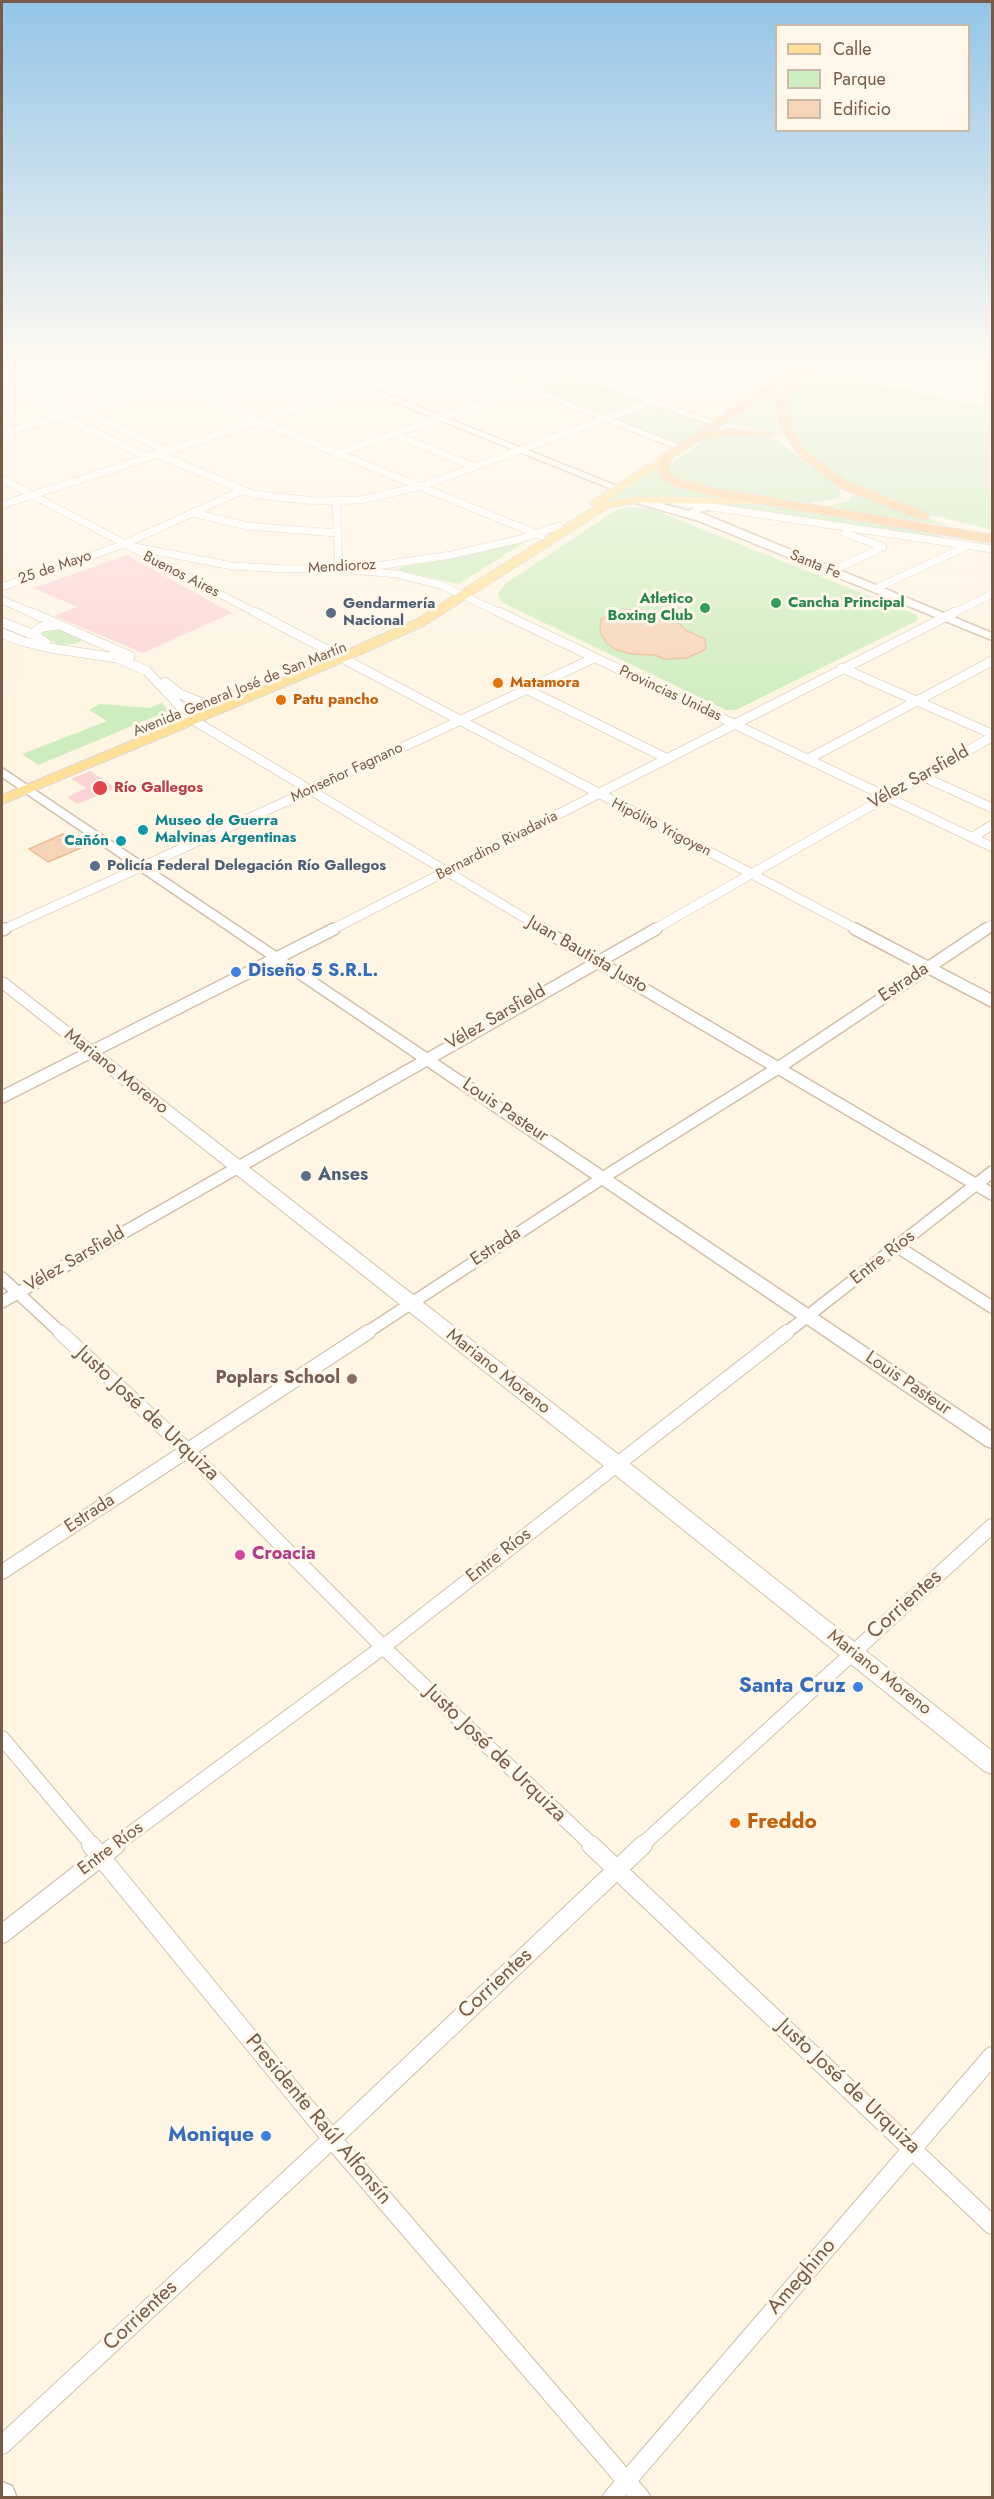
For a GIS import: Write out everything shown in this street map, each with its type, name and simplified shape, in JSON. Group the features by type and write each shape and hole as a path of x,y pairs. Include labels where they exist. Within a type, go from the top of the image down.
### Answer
{"highway":[{"path":"675,482 766,501 993,539"},
{"path":"798,505 820,506 838,503 844,500 847,494 847,489 842,483"},
{"path":"842,483 915,514 993,533"},
{"path":"905,524 968,545"}],"main road":[{"name":"Avenida General José de San Martín","path":"2,790 21,786 421,622 539,535 559,526 628,482"},
{"name":"Avenida General José de San Martín","path":"459,594 598,508 613,503 636,500 766,501"},
{"name":"Avenida General José de San Martín","path":"189,716 205,704 336,656"},
{"name":"Avenida General José de San Martín","path":"2,800 21,786"},
{"name":"Mariano Moreno","path":"2,982 992,1761"}],"street":[{"name":"Buenos Aires","path":"7,482 122,545 336,656"},
{"path":"2,505 72,482"},
{"path":"220,482 241,491 291,499 336,501 378,497 434,482"},
{"path":"410,482 539,535"},
{"path":"610,482 621,486"},
{"name":"25 de Mayo","path":"2,587 122,545 241,491"},
{"name":"Santa Fe","path":"636,500 701,518 993,637"},
{"path":"662,500 993,549"},
{"path":"336,501 339,569"},
{"path":"701,518 694,513 694,510 712,507"},
{"path":"193,513 247,526 336,533"},
{"path":"832,571 883,547 845,533"},
{"name":"Mendioroz","path":"122,545 232,566 339,569 404,563 539,535"},
{"path":"875,589 968,545"},
{"path":"397,573 394,567 404,563"},
{"name":"Provincias Unidas","path":"339,569 397,573 429,581 993,847"},
{"name":"Bernardino Rivadavia","path":"2,1097 842,668 993,594"},
{"path":"3,603 86,635 110,647 121,656 154,669 172,689 205,704"},
{"path":"2,621 62,649 82,644 86,635"},
{"path":"34,635 39,628 59,625"},
{"path":"2,633 21,641 62,649 96,655 121,656"},
{"path":"96,655 110,647"},
{"name":"Hipólito Yrigoyen","path":"336,656 993,1001"},
{"name":"Monseñor Fagnano","path":"2,930 309,791 594,658"},
{"name":"Juan Bautista Justo","path":"134,661 156,679 189,716 309,791 993,1194"},
{"path":"808,759 993,661"},
{"path":"842,668 993,735"},
{"path":"528,690 666,758"},
{"name":"Vélez Sarsfield","path":"2,1302 993,735"},
{"name":"Louis Pasteur","path":"2,772 993,1441"},
{"path":"922,776 993,808"},
{"path":"973,837 993,825"},
{"name":"Estrada","path":"2,1572 604,1177 778,1068 993,925"},
{"name":"Entre Ríos","path":"2,1934 101,1856 384,1647 993,1172"},
{"path":"897,1247 993,1307"},
{"name":"Justo José de Urquiza","path":"2,1278 187,1450 384,1647 993,2225"},
{"name":"Corrientes","path":"2,2445 332,2139 616,1869 993,1526"},
{"name":"Presidente Raúl Alfonsín","path":"2,1738 332,2139 641,2498"},
{"name":"Ameghino","path":"612,2498 993,2056"}],"shaded area":[{"path":"127,555 232,613 143,653 54,616 77,607 34,588"},
{"name":"Río Gallegos","path":"90,771 116,788 77,804 67,797 86,788 71,779"}],"green space":[{"path":"634,482 682,482 724,496 606,501"},
{"path":"686,482 833,482 840,488 839,498 811,503 700,487"},
{"path":"847,482 992,482 992,530 926,514"},
{"path":"854,491 893,508 951,526 825,507 849,501"},
{"path":"693,501 779,504 926,531 956,542"},
{"name":"Atletico Boxing Club","path":"630,507 652,509 917,615 918,620 736,710 726,710 501,602 498,594 505,584 616,510"},
{"path":"523,543 459,584 398,570 401,567 456,558"},
{"path":"58,627 81,641 76,644 59,645 38,634 39,631"},
{"path":"162,703 168,711 38,765 22,754 107,721 89,710 100,704 149,708"}],"building":[{"path":"621,610 642,610 663,620 678,622 685,630 705,639 706,649 687,658 664,659 655,655 632,654 617,650 607,643 600,633 601,619"},
{"path":"63,834 83,847 48,862 29,849"}],"place":[{"name":"Cancha Principal","path":"776,603"},
{"name":"Atletico Boxing Club","path":"705,608"},
{"name":"Gendarmería Nacional","path":"331,613"},
{"name":"Matamora","path":"498,683"},
{"name":"Patu pancho","path":"281,700"},
{"name":"Río Gallegos","path":"100,788"},
{"name":"Museo de Guerra Malvinas Argentinas","path":"143,830"},
{"name":"Cañón","path":"121,841"},
{"name":"Policía Federal Delegación Río Gallegos","path":"95,866"},
{"name":"Diseño 5 S.R.L.","path":"236,972"},
{"name":"Anses","path":"306,1176"},
{"name":"Poplars School","path":"352,1379"},
{"name":"Croacia","path":"240,1555"},
{"name":"Santa Cruz","path":"858,1687"},
{"name":"Freddo","path":"735,1823"},
{"name":"Monique","path":"266,2136"}]}
